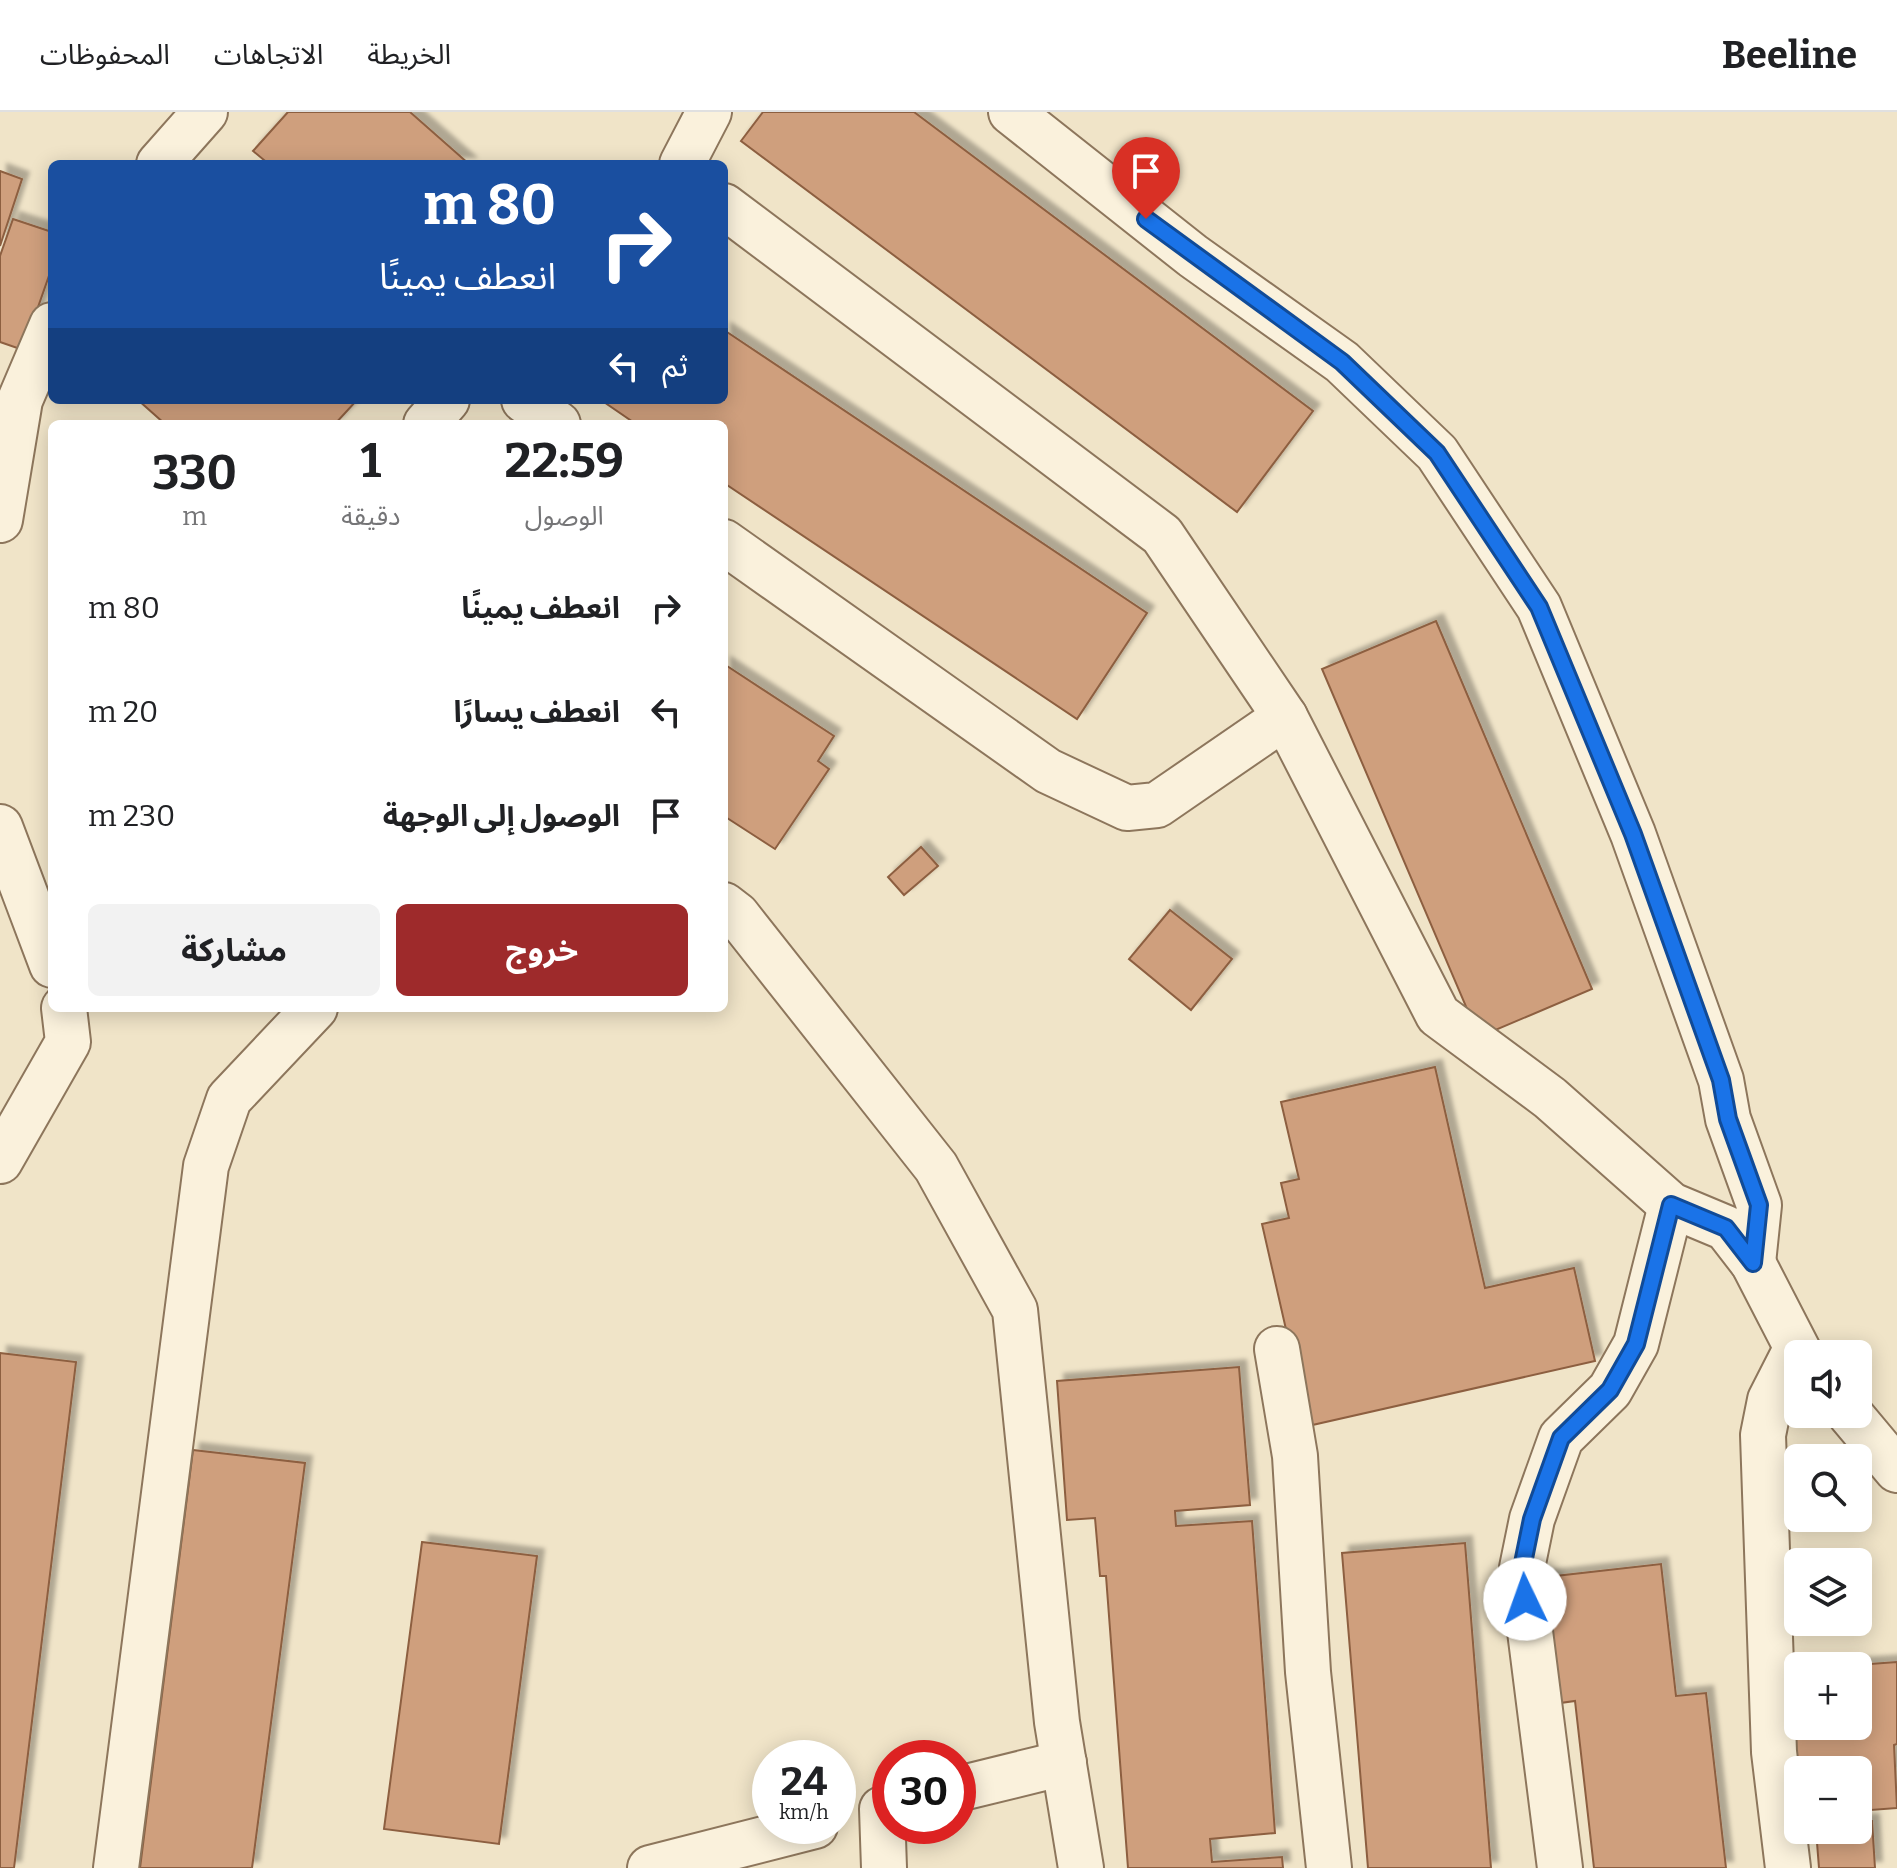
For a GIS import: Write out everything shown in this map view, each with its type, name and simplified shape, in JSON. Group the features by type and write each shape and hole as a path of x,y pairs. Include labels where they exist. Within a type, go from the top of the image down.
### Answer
{"street":[{"path":"163,160 205,112"},
{"path":"684,160 709,112"},
{"path":"1011,112 1193,256 1342,362 1437,453 1539,607 1633,834 1721,1080 1728,1119 1759,1205 1753,1263"},
{"path":"728,209 1162,535 1285,717 1438,1015 1550,1098 1671,1205 1726,1228 1753,1263 1792,1340"},
{"path":"0,520 20,400 48,334"},
{"path":"430,420 444,404"},
{"path":"530,404 552,420"},
{"path":"728,545 1048,771 1127,808 1157,805 1285,717"},
{"path":"0,827 48,954"},
{"path":"728,908 737,915 936,1167 1015,1310 1064,1763 1081,1868"},
{"path":"116,1868 206,1166 229,1099 311,1012"},
{"path":"0,1161 73,1019"},
{"path":"1560,1868 1522,1568 1532,1519 1561,1438 1610,1390 1636,1344 1671,1205"},
{"path":"1277,1349 1295,1456 1308,1672 1329,1868"},
{"path":"1784,1376 1770,1400 1763,1435 1774,1752 1788,1868"},
{"path":"1862,1428 1897,1470"},
{"path":"976,1785 1064,1763"},
{"path":"650,1868 752,1842"},
{"path":"884,1868 885,1844"}],"building":[{"path":"288,112 410,112 464,160 264,160 253,151"},
{"path":"763,112 914,112 1313,411 1237,512 741,141"},
{"path":"0,171 22,179 0,246"},
{"path":"13,219 48,231 48,278 23,350 0,342 0,256"},
{"path":"728,333 1147,613 1077,719 728,486 728,420 630,420 607,404 728,404"},
{"path":"142,404 353,404 339,420 160,420"},
{"path":"1436,621 1592,989 1479,1037 1322,669"},
{"path":"728,667 834,736 818,761 829,769 775,849 728,819"},
{"path":"921,847 938,866 904,895 888,877"},
{"path":"1170,910 1232,959 1191,1010 1129,959"},
{"path":"1435,1067 1485,1288 1574,1268 1595,1361 1308,1426 1262,1224 1289,1218 1281,1183 1299,1179 1281,1102"},
{"path":"0,1353 76,1362 14,1868 0,1868"},
{"path":"1239,1367 1250,1505 1175,1511 1176,1526 1252,1521 1275,1833 1210,1839 1212,1862 1282,1857 1283,1868 1128,1868 1106,1576 1100,1576 1095,1518 1067,1520 1057,1381"},
{"path":"193,1450 305,1463 252,1868 140,1868"},
{"path":"422,1542 537,1556 499,1844 384,1829"},
{"path":"1465,1543 1491,1868 1368,1868 1342,1553"},
{"path":"1661,1564 1676,1696 1706,1693 1726,1868 1594,1868 1575,1701 1553,1704 1538,1578"},
{"path":"1897,1662 1897,1744 1894,1745 1897,1808 1872,1810 1872,1756 1795,1756 1794,1740 1872,1740 1872,1664"},
{"path":"1872,1821 1875,1868 1819,1868 1817,1844 1872,1844"}],"route":[{"path":"1146,219 1342,362 1437,453 1539,607 1633,834 1694,998 1721,1080 1728,1119 1759,1205 1753,1263 1726,1228 1671,1205 1654,1283 1636,1344 1610,1390 1561,1438 1532,1519 1522,1568 1525,1599"}]}
